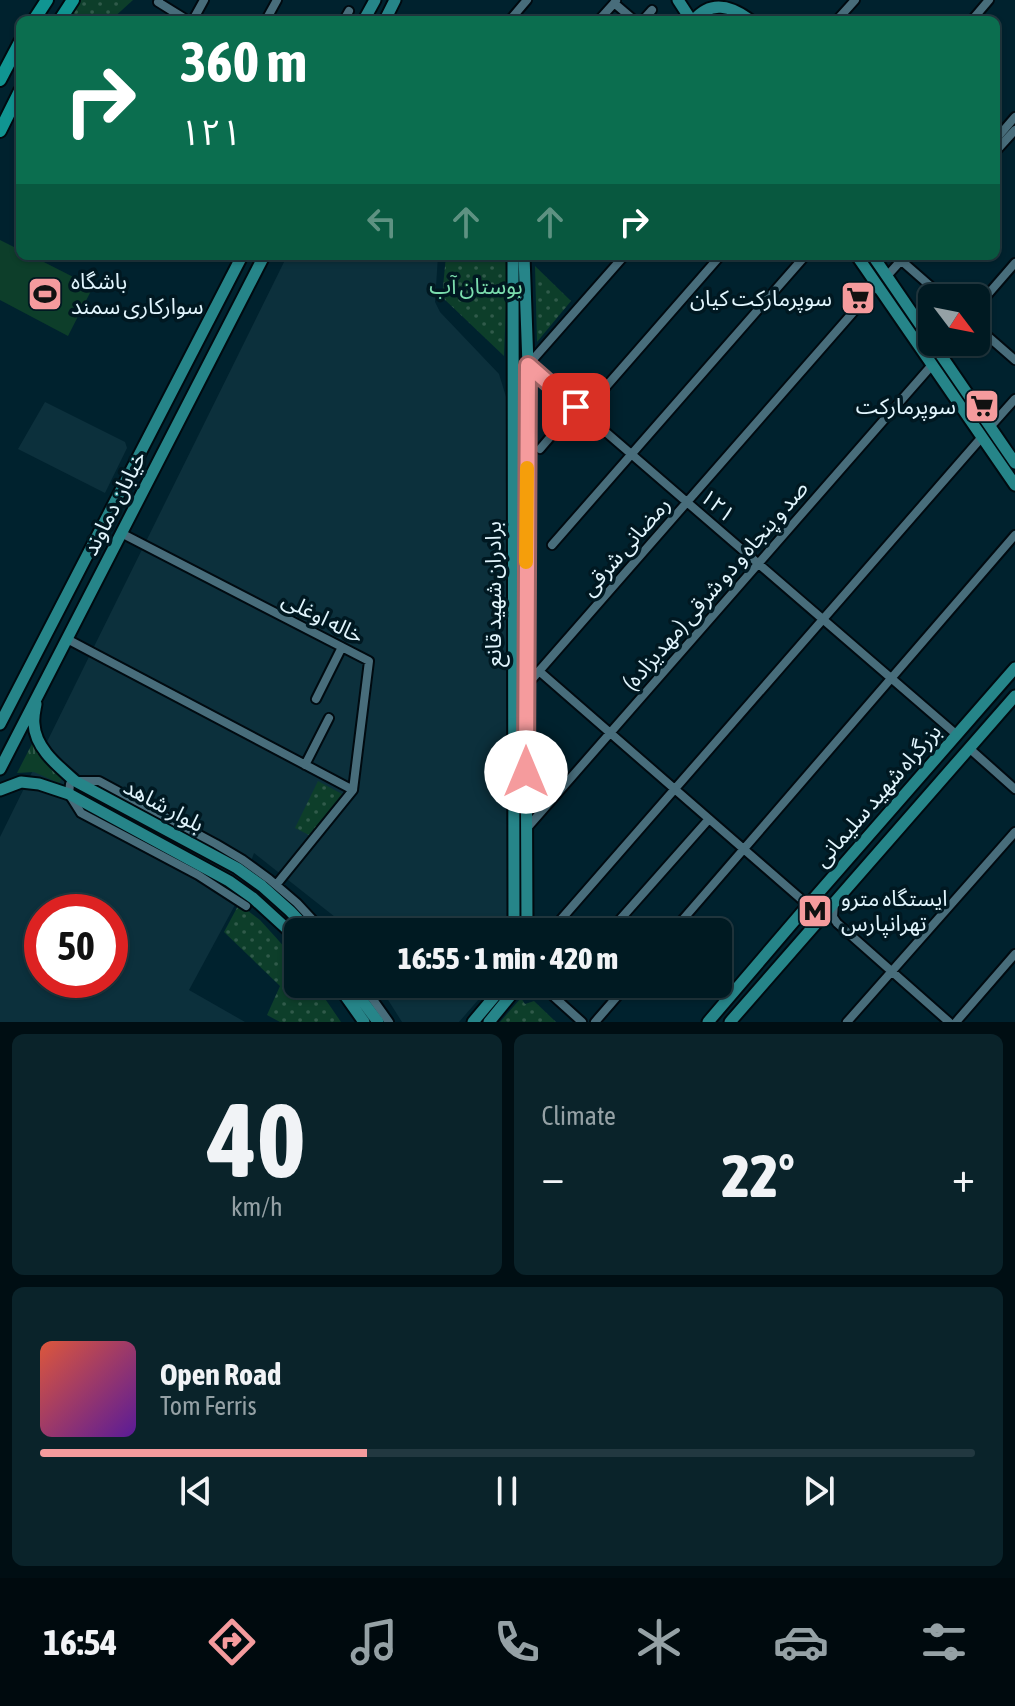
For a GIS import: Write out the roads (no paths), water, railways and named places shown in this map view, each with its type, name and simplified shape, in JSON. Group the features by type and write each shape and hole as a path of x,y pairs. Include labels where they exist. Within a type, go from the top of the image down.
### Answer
{"highway":[{"path":"0,80 16,50"},
{"path":"0,131 16,99"}],"main road":[{"path":"726,0 733,0"},
{"path":"707,3 729,8 743,16"},
{"name":"خیابان دماوند","path":"0,724 240,260"},
{"name":"خیابان دماوند","path":"0,769 262,260"},
{"name":"برادران شهید قانع","path":"513,260 519,687 527,918"},
{"name":"برادران شهید قانع","path":"514,918 528,365 524,260"},
{"path":"860,260 1015,485"},
{"path":"876,260 918,322"},
{"path":"942,356 1015,463"},
{"name":"بزرگراه شهید سلیمانی","path":"708,1022 1015,668"},
{"name":"بلوار شاهد","path":"37,695 33,726 41,746 57,766 75,781 237,868 272,894 296,918"},
{"name":"بزرگراه شهید سلیمانی","path":"730,1022 1015,696"},
{"name":"بلوار شاهد","path":"0,790 21,782 39,784 69,794 229,881 284,926"},
{"path":"347,998 364,1022"},
{"path":"360,998 378,1022"},
{"path":"473,1022 493,998"},
{"path":"489,1022 509,998"}],"street":[{"path":"513,16 527,0"},
{"path":"841,16 855,0"},
{"path":"975,16 989,0"},
{"path":"159,1 183,16"},
{"path":"615,1 630,16"},
{"path":"647,16 652,10"},
{"path":"346,16 349,11"},
{"path":"1000,134 1015,117"},
{"path":"1000,147 1015,130"},
{"path":"514,367 528,365 620,260"},
{"path":"540,449 580,410 716,260"},
{"path":"552,545 801,260"},
{"path":"884,272 896,260"},
{"path":"902,260 929,284"},
{"path":"990,292 1015,263"},
{"name":"رمضانی شرقی","path":"519,687 539,671 877,285"},
{"path":"990,338 1015,360"},
{"name":"۱۲۱","path":"528,365 957,735"},
{"name":"صد و پنجاه و دو شرقی (مهدیزاده)","path":"526,829 932,365"},
{"path":"990,427 1015,399"},
{"path":"562,918 982,437"},
{"name":"خاله اوغلی","path":"121,533 369,661 353,790"},
{"path":"684,918 1015,535"},
{"path":"67,639 353,790 276,885"},
{"path":"316,699 342,647"},
{"path":"539,671 808,905"},
{"path":"305,765 329,718"},
{"path":"970,749 1015,789"},
{"path":"246,906 198,875 81,813 68,787 75,781 99,781 243,860 276,885 311,918"},
{"path":"621,918 709,819"},
{"path":"847,1022 1015,832"},
{"path":"834,904 833,917 837,923 949,1022"},
{"path":"956,1022 1015,954"},
{"path":"372,998 389,1022"},
{"path":"555,998 582,1022"},
{"path":"595,1022 616,998"}],"place":[{"name":"باشگاه سوارکاری سمند","path":"45,294"},
{"name":"سوپرمارکت کیان","path":"858,298"},
{"name":"سوپرمارکت","path":"982,406"},
{"name":"ایستگاه مترو تهرانپارس","path":"815,911"}],"park label":[{"name":"بوستان آب","path":"476,286"}]}
